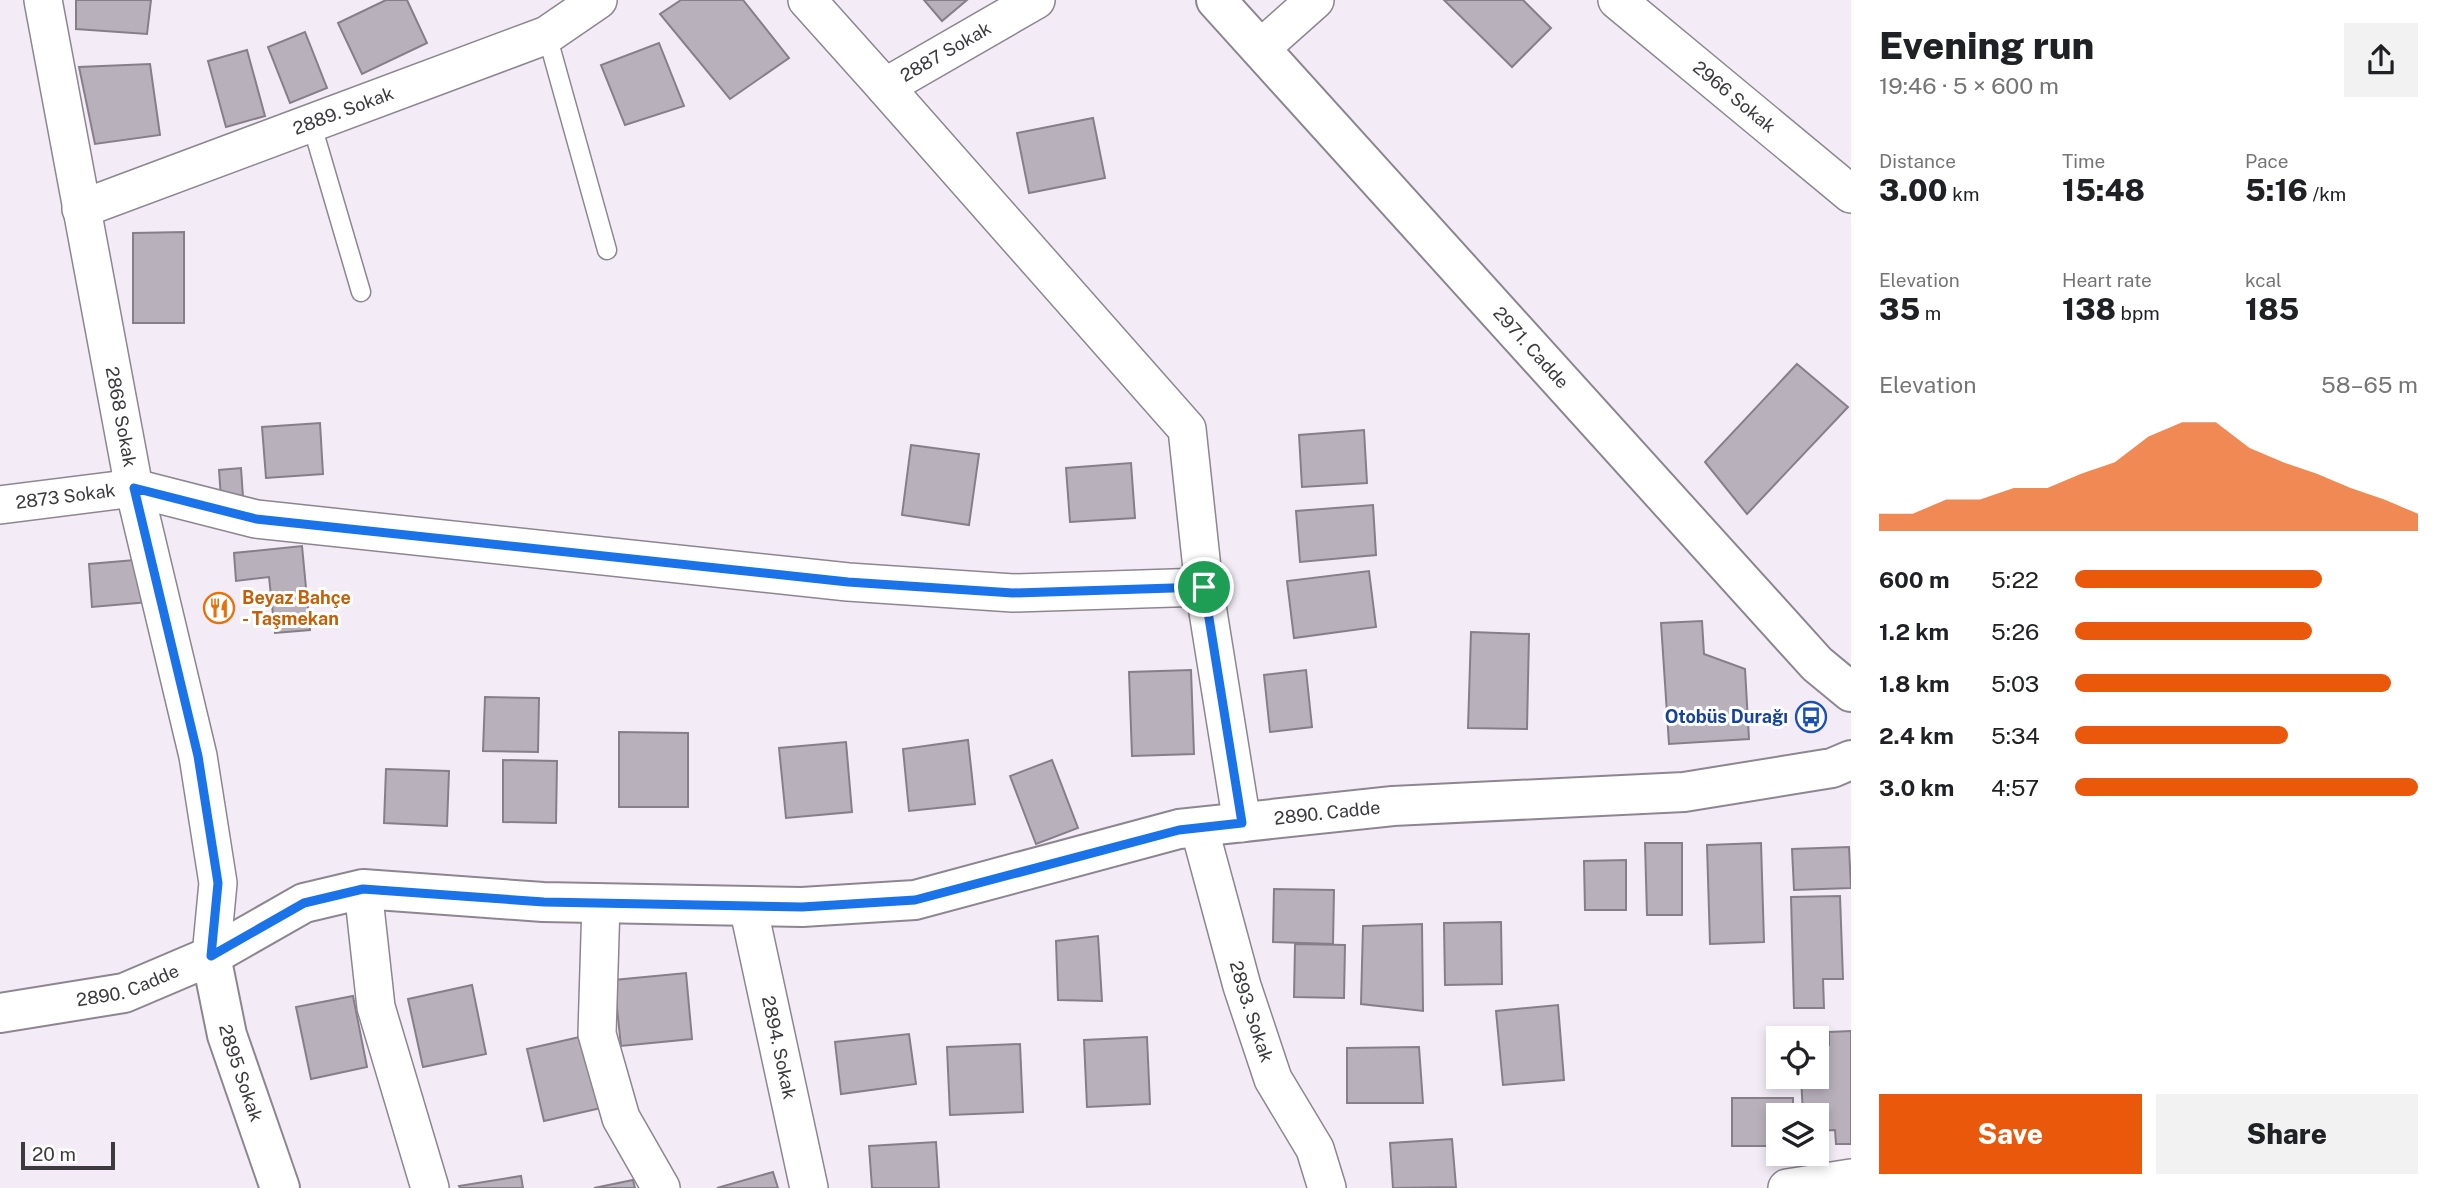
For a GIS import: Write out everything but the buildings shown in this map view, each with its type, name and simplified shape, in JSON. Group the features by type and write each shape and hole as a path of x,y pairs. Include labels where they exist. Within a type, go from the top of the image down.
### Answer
{"street":[{"name":"2868 Sokak","path":"43,0 134,488 198,756 218,883 211,956"},
{"name":"2889. Sokak","path":"81,209 547,34 598,0"},
{"name":"2887 Sokak","path":"807,0 885,87 1036,0"},
{"name":"2971. Cadde","path":"1216,0 1817,664 1851,692"},
{"path":"1261,49 1315,0"},
{"name":"2966 Sokak","path":"1617,0 1851,194"},
{"path":"885,87 1187,429 1204,587 1242,823"},
{"path":"134,488 256,519 848,582 1013,593 1204,587"},
{"name":"2873 Sokak","path":"0,505 134,488"},
{"name":"2890. Cadde","path":"0,1013 124,993 211,956 304,903 363,889 544,902 802,907 915,900 1199,827 1393,806 1684,792 1832,768 1851,760"},
{"name":"2893. Sokak","path":"1199,827 1242,986 1273,1079 1314,1149 1327,1188"},
{"path":"363,889 376,1007 430,1188"},
{"path":"601,903 597,1034 621,1118 661,1188"},
{"name":"2894. Sokak","path":"748,906 809,1188"},
{"name":"2895 Sokak","path":"211,956 227,1035 280,1188"},
{"path":"1787,1188 1851,1178"}],"lane":[{"path":"547,34 607,250"},
{"path":"311,122 361,292"}],"place":[{"name":"Beyaz Bahçe - Taşmekan","path":"219,608"},
{"name":"Otobüs Durağı","path":"1811,717"}],"route":[{"path":"134,488 256,519 848,582 1013,593 1204,587 1242,823 1179,830 915,900 802,907 544,902 363,889 304,903 211,956 218,883 198,756 134,488"}]}
